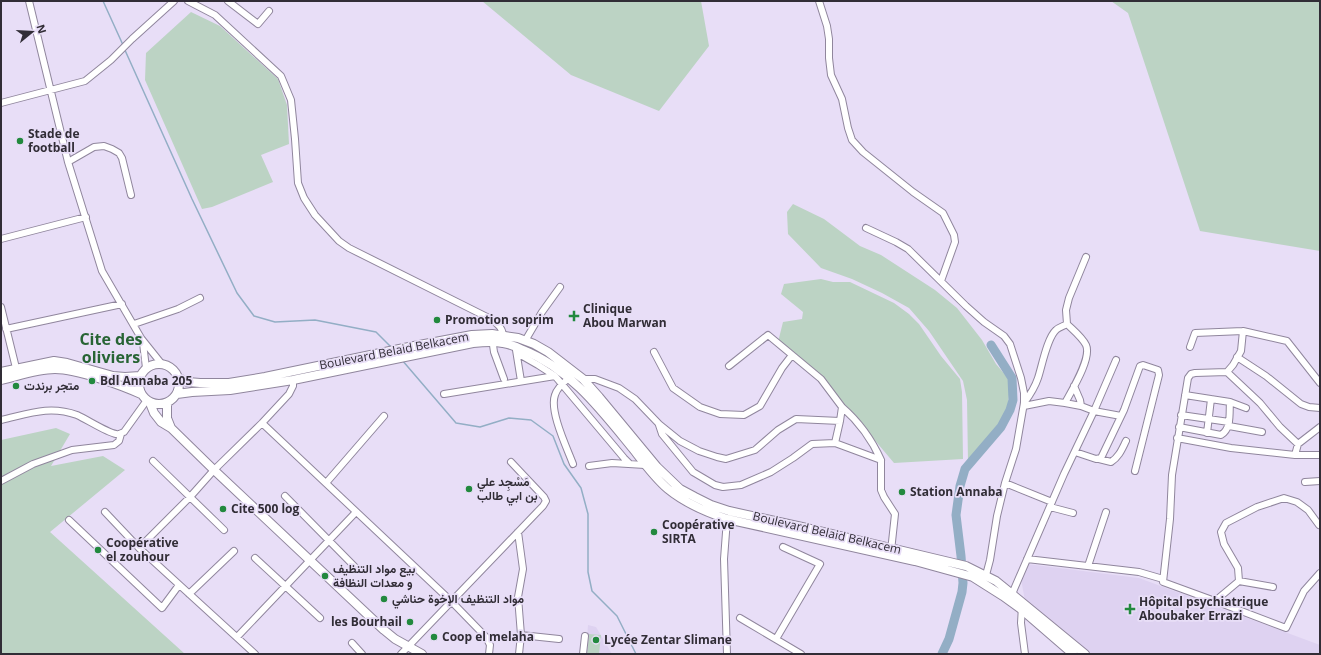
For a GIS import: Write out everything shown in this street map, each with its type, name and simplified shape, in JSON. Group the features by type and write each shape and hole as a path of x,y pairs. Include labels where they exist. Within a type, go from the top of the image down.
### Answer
{"main road":[{"name":"Boulevard Belaid Belkacem","path":"177,394 235,389 293,380 472,335 525,341 548,352 583,379 600,397 657,467 680,489 695,498 730,511 891,552"},
{"name":"Boulevard Belaid Belkacem","path":"503,339 516,350 544,360 569,378 592,400 659,480 677,496 690,504 727,518 962,567 986,575 1012,594 1022,606 1073,654"},
{"name":"Boulevard Belaid Belkacem","path":"178,378 188,382 230,383 387,356"},
{"path":"1,372 54,361 67,362 113,376 140,376"},
{"path":"1,380 56,369 83,374 146,399 159,404 167,402 177,394 179,384 178,378 172,368 160,364 154,364 146,368 140,376 138,384 146,399 158,417 384,630 395,639 422,654"},
{"path":"167,402 167,418 171,428"},
{"name":"Boulevard Belaid Belkacem","path":"962,567 969,575 1022,606 1085,654"}],"street":[{"path":"29,1 68,162 102,271 141,338 160,364"},
{"path":"1,103 85,81 111,60 174,1"},
{"path":"188,1 215,15 281,76 291,100 298,183 304,198 314,215 339,241 349,248 491,319 499,325 503,339"},
{"path":"228,1 258,24 269,12"},
{"path":"819,1 827,26 831,75 842,99 852,140 863,152 913,192 943,213 954,236 955,242 941,282"},
{"path":"68,162 94,147 104,146 112,149 119,153 122,158 131,195"},
{"path":"1,239 86,217"},
{"path":"866,228 896,242 908,250 984,322 1004,336 1010,344 1021,378 1024,393 1024,404 1016,450 1005,483 997,516 986,575"},
{"path":"1065,403 1085,363 1088,352 1086,345 1067,324 1066,310 1069,298 1086,257"},
{"path":"525,341 542,312 560,287"},
{"path":"134,324 178,309 200,298"},
{"path":"6,329 122,304"},
{"path":"1,309 16,368"},
{"path":"1024,404 1030,396 1038,379 1046,351 1053,334 1057,329 1067,324"},
{"path":"1227,372 1241,351 1243,331"},
{"path":"1190,347 1195,333 1243,331 1287,341 1320,383"},
{"path":"730,366 768,335 821,379 842,407 850,414 875,446 881,460 881,490 895,514 891,552"},
{"path":"141,338 146,368"},
{"path":"492,338 494,352 504,379"},
{"path":"516,350 555,376 561,385 630,464"},
{"path":"516,350 521,382"},
{"path":"654,352 673,388 700,407 720,414 744,415 760,406 782,368 792,355"},
{"path":"1237,357 1266,376 1301,404 1309,407 1320,408"},
{"path":"1012,594 1116,360"},
{"path":"1099,459 1102,456 1121,416 1140,366 1143,365 1158,370 1159,375 1135,471"},
{"path":"1298,444 1280,427 1260,403 1227,372 1191,374 1188,378 1181,415 1172,475 1170,519 1163,582 1286,628 1304,591 1320,574"},
{"path":"444,394 555,376"},
{"path":"569,378 561,385 555,395 555,415 573,464"},
{"path":"583,379 595,379 619,388 635,399 659,424 680,441 699,451 726,459 755,450 778,430 796,419 840,421"},
{"path":"139,548 289,394 293,386 293,380"},
{"path":"1074,386 1081,406"},
{"path":"1185,395 1230,402 1246,408"},
{"path":"1,420 42,410 60,411 80,417 114,433 120,434 124,432 146,399"},
{"path":"1207,433 1211,399"},
{"path":"1024,404 1049,401 1081,406 1094,411 1121,416"},
{"path":"1179,427 1221,435 1225,433 1229,424 1230,402"},
{"path":"835,443 842,407"},
{"path":"1181,415 1208,419 1262,432"},
{"path":"326,483 384,416"},
{"path":"262,423 451,601 486,637 490,645 489,654"},
{"path":"659,424 662,434 693,472 715,485 723,487 741,485 771,472 812,444 835,443 881,460"},
{"path":"1295,455 1298,444 1320,427"},
{"path":"1,481 33,464 72,450 114,445 119,441 120,434"},
{"path":"1177,438 1231,448 1295,455 1320,455"},
{"path":"1075,452 1111,462 1121,451 1126,441"},
{"path":"153,461 224,530"},
{"path":"401,654 543,506 546,501 544,497 510,462"},
{"path":"589,466 612,463 645,464"},
{"path":"1305,482 1320,481"},
{"path":"1005,483 1073,513"},
{"path":"285,496 357,569"},
{"path":"1239,581 1238,568 1224,544 1221,532 1226,523 1257,508 1284,498 1297,502 1308,510 1319,525"},
{"path":"105,512 139,548 255,654"},
{"path":"236,637 356,512"},
{"path":"1088,566 1106,512"},
{"path":"727,518 724,559 727,654"},
{"path":"69,520 162,608 179,585"},
{"path":"518,532 523,569 518,597 521,635 519,654"},
{"path":"776,639 820,564 783,547"},
{"path":"189,594 234,551"},
{"path":"255,558 320,618"},
{"path":"1027,559 1139,572 1163,578"},
{"path":"1215,601 1239,581 1273,587"},
{"path":"1022,606 1021,623 1025,654"},
{"path":"740,618 801,654"},
{"path":"521,635 559,639"},
{"path":"583,654 585,636"},
{"path":"352,643 362,654"}],"shaded area":[{"name":"Hôpital psychiatrique Aboubaker Errazi","path":"1027,564 1139,578 1320,645 1320,654 1089,654 1025,601 1021,579"},
{"name":"Lycée Zentar Slimane","path":"588,625 596,627 612,654 586,654"}],"green space":[{"path":"482,1 701,1 709,46 659,111 571,75"},
{"path":"1111,1 1320,1 1320,251 1200,231 1128,13"},
{"path":"191,12 220,26 278,79 287,105 289,144 261,155 273,182 212,207 202,209 145,80 146,53"},
{"path":"793,204 824,219 860,246 881,255 935,290 957,308 982,340 996,364 1007,377 1010,384 1008,405 999,426 968,462 967,400 963,381 929,331 909,308 852,279 821,268 788,234 787,212"},
{"path":"821,279 833,282 850,282 894,303 909,314 919,324 941,356 960,379 962,392 963,459 894,463 819,374 778,342 783,322 802,319 803,312 781,294 784,284"},
{"path":"56,428 70,434 51,466 103,456 125,470 50,532 185,654 1,654 1,440"},
{"path":"589,634 601,635 599,654 587,654"}],"waterway":[{"path":"103,1 123,45"},
{"path":"124,48 192,199 237,293 254,316 275,322 315,320 376,332 392,348"},
{"path":"942,654 949,639 962,592 963,583 956,515 960,486 965,469 1001,427 1010,410 1013,400 1012,378 991,345"},
{"path":"402,360 456,423 480,427 509,418 531,420 553,436 564,464 581,488 588,514 588,572 592,591 617,616 636,654"}],"place":[{"name":"Stade de football","path":"20,141"},
{"name":"Clinique Abou Marwan","path":"574,316"},
{"name":"Promotion soprim","path":"437,320"},
{"name":"Bdl Annaba 205","path":"92,381"},
{"name":"متجر برندت","path":"16,386"},
{"name":"مَسْجِد علي بن ابي طالب","path":"469,489"},
{"name":"Station Annaba","path":"902,492"},
{"name":"Cite 500 log","path":"223,509"},
{"name":"Coopérative SIRTA","path":"654,532"},
{"name":"Coopérative el zouhour","path":"98,550"},
{"name":"بيع مواد التنظيف و معدات النظافة","path":"325,576"},
{"name":"مواد التنظيف الإخوة حناشي","path":"384,599"},
{"name":"Hôpital psychiatrique Aboubaker Errazi","path":"1130,609"},
{"name":"les Bourhail","path":"410,622"},
{"name":"Coop el melaha","path":"434,637"},
{"name":"Lycée Zentar Slimane","path":"596,640"}],"district":[{"name":"Cite des oliviers","path":"111,348"}]}
